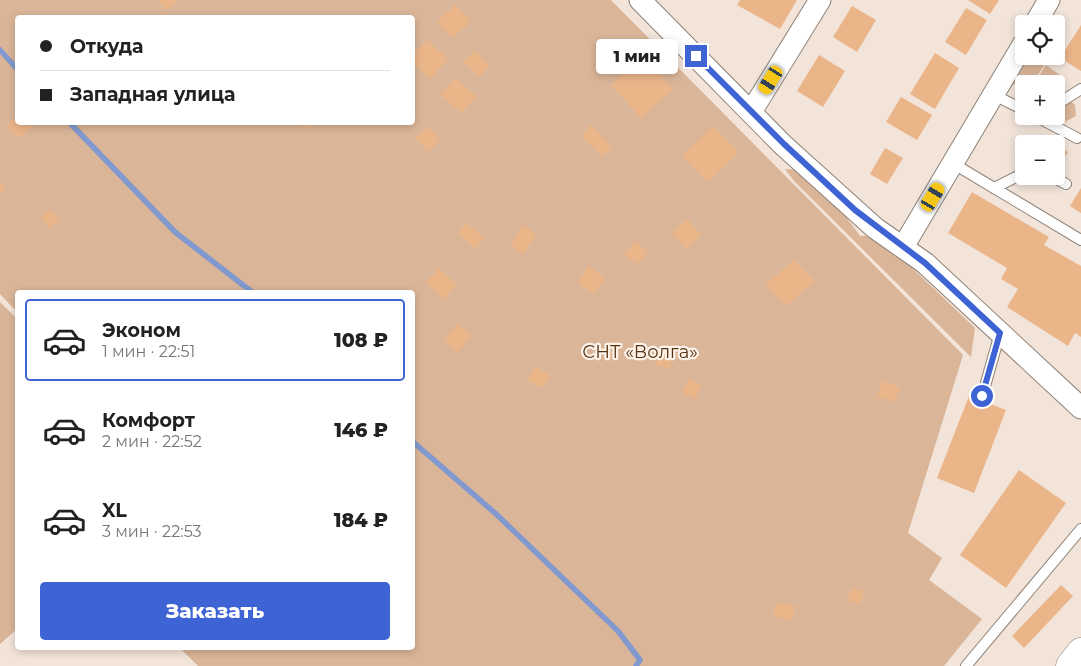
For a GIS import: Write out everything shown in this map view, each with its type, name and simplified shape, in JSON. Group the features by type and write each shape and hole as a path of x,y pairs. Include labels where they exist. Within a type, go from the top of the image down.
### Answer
{"main road":[{"path":"1070,666 1081,652"}],"street":[{"path":"640,0 751,112 855,210 925,263 1081,408"},
{"path":"751,112 820,0"},
{"path":"1040,15 1049,0"},
{"path":"903,247 1015,59"}],"lane":[{"path":"1065,99 1081,89"},
{"path":"994,95 1015,106"},
{"path":"1052,125 1077,138"},
{"path":"954,164 1081,240"},
{"path":"994,188 1015,178"},
{"path":"982,396 1000,333"},
{"path":"966,666 1081,529"}],"green space":[{"name":"СНТ «Волга»","path":"0,0 611,0 963,355 908,533 942,558 929,580 982,619 944,666 198,666 182,650 415,650 415,290 15,290 15,310 0,294"},
{"path":"1019,65 1044,65 1037,75 1015,75 1015,85 1008,83"},
{"path":"1046,65 1060,75 1040,75"},
{"path":"1065,97 1075,105 1076,116 1065,122"},
{"path":"785,169 802,170 835,202 860,236 878,235 975,328 971,357 794,181"},
{"path":"0,302 15,317 15,631 0,644"}],"building":[{"path":"159,0 176,0 178,2 165,10"},
{"path":"740,0 797,0 780,29 737,5"},
{"path":"968,0 999,0 990,14"},
{"path":"455,5 471,21 453,38 437,22"},
{"path":"852,6 876,20 857,52 833,37"},
{"path":"966,8 987,20 966,55 945,42"},
{"path":"1081,25 1081,71 1065,61 1065,50"},
{"path":"427,40 448,59 430,79 415,65 415,52"},
{"path":"475,51 490,66 479,77 463,62"},
{"path":"935,53 959,68 935,109 910,94"},
{"path":"819,55 845,71 823,107 797,91"},
{"path":"642,56 673,89 641,118 611,85"},
{"path":"455,78 476,96 462,113 440,95"},
{"path":"901,97 932,115 917,140 886,122"},
{"path":"15,118 15,125 30,125 32,127 19,138 6,125"},
{"path":"301,125 311,125 306,131"},
{"path":"591,125 612,147 603,157 581,136"},
{"path":"713,126 739,152 708,182 682,156"},
{"path":"427,127 440,139 429,152 415,138"},
{"path":"885,148 903,158 887,184 870,174"},
{"path":"0,182 6,188 0,194"},
{"path":"1081,188 1081,213 1070,206"},
{"path":"972,192 1049,237 1044,245 1081,266 1081,337 1075,333 1068,346 1007,307 1018,289 1001,279 1007,268 948,233"},
{"path":"50,210 59,219 50,228 41,218"},
{"path":"687,219 701,235 686,249 672,233"},
{"path":"466,223 484,238 475,249 458,233"},
{"path":"522,225 536,234 524,254 511,246"},
{"path":"635,241 648,252 638,264 624,254"},
{"path":"794,260 815,281 786,306 765,285"},
{"path":"588,266 605,278 594,294 578,284"},
{"path":"439,268 457,285 444,299 426,283"},
{"path":"458,324 472,336 457,353 444,340"},
{"path":"662,346 676,353 669,369 655,365"},
{"path":"535,366 551,376 542,388 527,380"},
{"path":"689,378 702,385 695,399 682,392"},
{"path":"883,380 900,388 894,402 877,396"},
{"path":"969,396 1006,410 974,493 937,478"},
{"path":"1019,470 1066,503 1006,588 960,555"},
{"path":"1061,585 1073,596 1024,648 1012,636"},
{"path":"851,588 864,592 860,604 848,600"},
{"path":"778,602 796,607 791,621 773,615"}],"waterway":[{"path":"0,50 15,67"},
{"path":"72,125 175,232 249,290"},
{"path":"415,444 495,513 618,631 640,660 636,666"}],"route":[{"path":"696,56 784,144 855,210 875,228 925,263 1000,333 982,396"}]}
